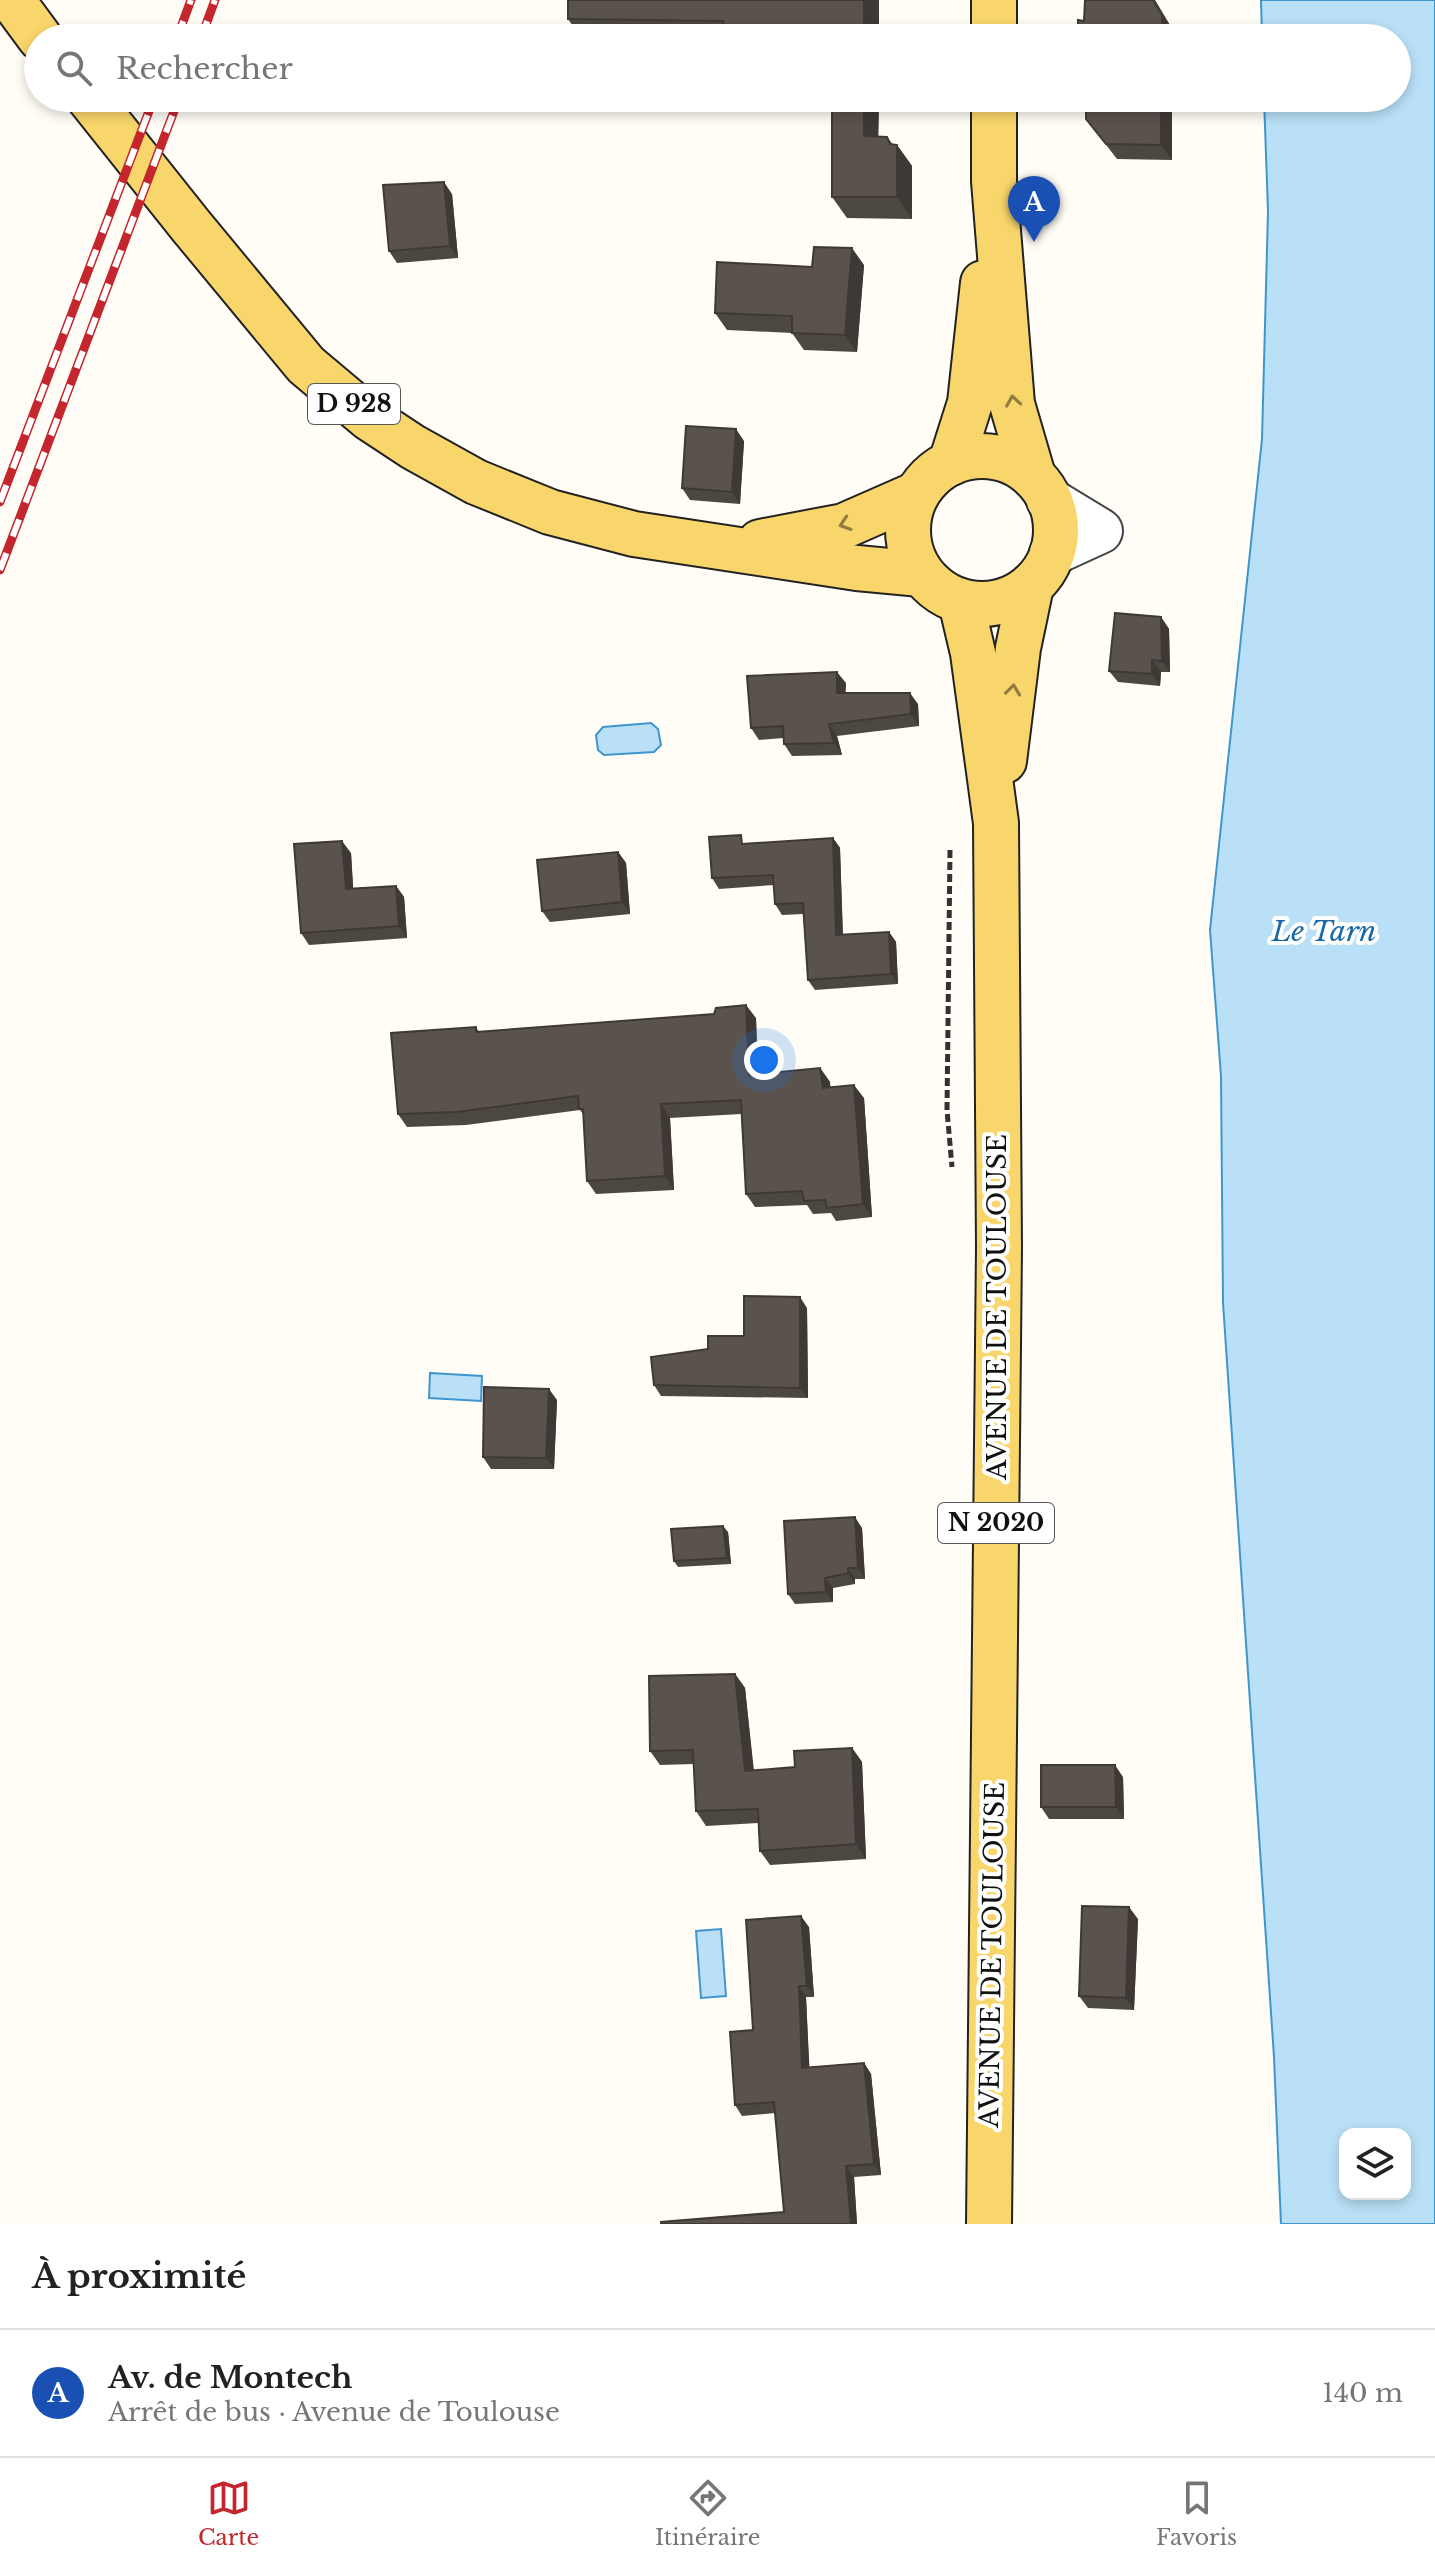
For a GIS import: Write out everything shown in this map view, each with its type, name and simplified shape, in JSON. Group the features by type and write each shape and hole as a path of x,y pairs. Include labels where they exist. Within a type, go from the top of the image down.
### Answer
{"main road":[{"path":"12,0 30,24"},
{"path":"994,0 994,24"},
{"name":"D 928","path":"100,112 306,365 369,418 476,482 550,512 634,534 727,549"},
{"path":"994,112 994,181 1012,404 1041,488 1056,519 1056,544 1042,570 1010,599 985,605 961,602 938,591 921,574 911,555 907,534 909,514 926,481 951,463 972,456 994,457 1015,463 1041,488"},
{"path":"951,463 970,403 994,181"},
{"path":"727,549 844,526 917,494"},
{"path":"727,549 921,574"},
{"name":"AVENUE DE TOULOUSE","path":"996,823 1018,648 1042,570"},
{"name":"AVENUE DE TOULOUSE","path":"961,602 973,653 996,823 999,1247 989,2224"}],"water":[{"name":"Le Tarn","path":"1261,0 1435,0 1435,2224 1281,2224 1274,2057 1223,1303 1221,1076 1210,930 1262,439 1268,211 1264,112 1411,112 1411,24 1262,24"},
{"path":"651,723 658,729 661,745 654,752 604,755 598,750 596,735 603,727"},
{"path":"430,1373 482,1376 481,1401 429,1398"},
{"path":"721,1929 726,1996 701,1998 696,1931"}],"building":[{"path":"568,0 864,0 864,24 568,19"},
{"path":"1085,0 1153,0 1162,15 1162,24 1078,24 1078,20 1084,21"},
{"path":"832,112 864,112 864,136 887,137 890,144 897,145 897,197 832,197"},
{"path":"1086,112 1161,112 1161,145 1106,144 1086,119"},
{"path":"444,182 450,246 389,251 383,185"},
{"path":"814,247 852,248 845,335 792,333 792,316 715,313 717,262 812,267"},
{"path":"686,426 736,429 732,492 682,488"},
{"path":"1115,613 1161,617 1162,661 1152,660 1152,674 1109,671"},
{"path":"837,672 837,693 910,693 911,714 829,724 834,743 784,744 783,726 751,728 747,676"},
{"path":"741,835 742,844 833,838 836,935 889,932 891,974 808,980 803,903 775,904 773,875 712,878 709,837"},
{"path":"342,841 346,889 396,886 399,926 301,933 294,844"},
{"path":"618,852 622,902 542,911 537,860"},
{"path":"746,1005 749,1075 820,1068 823,1088 854,1085 863,1204 827,1208 825,1200 804,1201 802,1191 746,1194 741,1100 661,1104 665,1176 587,1181 583,1109 579,1109 578,1096 456,1112 398,1114 391,1033 476,1027 476,1032 714,1014 716,1008"},
{"path":"744,1296 800,1297 800,1388 654,1385 651,1357 708,1349 708,1336 744,1336"},
{"path":"484,1387 549,1389 546,1458 483,1457"},
{"path":"855,1517 858,1568 848,1568 848,1573 825,1578 826,1592 788,1594 784,1521"},
{"path":"723,1526 727,1558 674,1561 671,1529"},
{"path":"735,1674 745,1771 795,1767 794,1751 852,1748 856,1844 760,1851 758,1809 696,1811 693,1750 650,1751 649,1676"},
{"path":"1041,1765 1115,1765 1116,1807 1041,1807"},
{"path":"1082,1906 1129,1907 1126,1998 1079,1996"},
{"path":"801,1916 807,1986 799,1986 802,2068 864,2063 874,2164 846,2166 851,2224 661,2224 784,2212 774,2102 735,2105 730,2032 753,2030 746,1920"}],"railway":[{"path":"182,24 191,0"},
{"path":"206,24 215,0"},
{"path":"0,502 149,112"},
{"path":"0,570 174,112"}],"place":[{"name":"Av. de Montech","path":"1034,242"}]}
